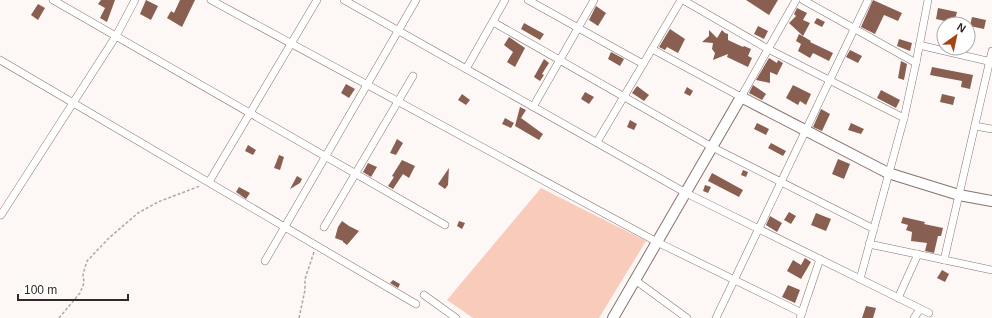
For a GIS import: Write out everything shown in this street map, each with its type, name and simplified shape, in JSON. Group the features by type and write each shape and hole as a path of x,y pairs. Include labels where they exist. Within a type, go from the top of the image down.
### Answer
{"main road":[{"path":"613,318 741,97 888,173 959,194 992,201"}],"street":[{"path":"53,0 445,225"},
{"path":"1,215 116,36 135,0"},
{"path":"211,0 222,3 291,44 657,242 734,280 801,316 820,259"},
{"path":"209,182 317,0"},
{"path":"344,0 686,193 929,313"},
{"path":"265,261 416,0"},
{"path":"466,69 505,0"},
{"path":"528,0 643,64"},
{"path":"533,107 594,0"},
{"path":"597,142 682,0 768,48 904,118"},
{"path":"652,49 741,97 796,0"},
{"path":"803,0 916,63"},
{"path":"716,318 868,0"},
{"path":"860,279 904,118 928,0"},
{"path":"492,22 712,147 874,229"},
{"path":"919,45 991,62"},
{"path":"944,260 991,62 992,51"},
{"path":"0,60 416,304"},
{"path":"324,227 413,76"},
{"path":"975,126 992,129"},
{"path":"870,244 992,270"},
{"path":"898,298 918,254"},
{"path":"635,280 687,318"},
{"path":"424,295 456,318"},
{"path":"914,318 920,309"}],"path":[{"path":"59,318 80,293 84,283 83,274 86,261 109,238 138,213 158,202 209,182"},
{"path":"299,318 305,290 305,279 317,246"}],"shaded area":[{"path":"541,188 646,241 599,318 473,318 447,300"}],"building":[{"path":"101,0 115,0 107,22 100,18 105,8 98,4"},
{"path":"146,0 158,6 151,20 140,14"},
{"path":"180,0 195,0 182,27 167,18 171,11 174,13"},
{"path":"746,0 778,0 769,15"},
{"path":"873,0 902,13 898,21 884,15 875,34 861,27"},
{"path":"38,4 45,8 38,20 31,15"},
{"path":"596,6 606,13 598,26 589,20"},
{"path":"797,8 807,13 803,20 810,23 803,36 789,23 796,16 794,14"},
{"path":"938,8 957,12 956,16 937,16"},
{"path":"817,18 825,22 822,27 814,23"},
{"path":"976,18 986,20 984,29 976,27"},
{"path":"524,23 544,34 540,40 521,29"},
{"path":"758,26 768,31 764,39 754,34"},
{"path":"670,29 685,39 678,53 667,47 665,50 659,47"},
{"path":"709,30 717,38 722,30 728,34 728,40 751,49 748,56 752,58 748,67 727,57 728,54 713,60 715,53 712,49 713,43 702,42 709,36"},
{"path":"799,34 811,41 810,42 833,53 829,61 813,53 810,58 798,51 801,44 796,41"},
{"path":"509,37 525,48 515,67 507,62 513,52 504,45"},
{"path":"899,39 912,43 910,51 897,46"},
{"path":"850,50 862,56 858,63 846,57"},
{"path":"611,52 624,59 620,66 608,59"},
{"path":"769,58 777,63 778,60 783,63 777,75 770,72 770,83 756,80"},
{"path":"544,59 549,63 542,74 544,75 540,81 534,77"},
{"path":"901,61 907,64 904,80 898,78"},
{"path":"932,67 973,75 970,89 961,87 962,81 930,75"},
{"path":"346,84 355,89 349,98 341,93"},
{"path":"753,85 766,94 762,100 749,93"},
{"path":"793,85 811,94 806,105 800,101 798,105 786,98"},
{"path":"637,86 649,95 644,101 632,93"},
{"path":"687,87 693,91 690,96 684,93"},
{"path":"881,90 900,100 896,108 877,98"},
{"path":"585,92 594,97 589,104 581,99"},
{"path":"462,94 470,100 466,105 458,100"},
{"path":"942,94 955,97 953,105 940,102"},
{"path":"520,107 526,110 521,118 543,134 539,140 515,126"},
{"path":"821,109 830,114 822,131 813,127"},
{"path":"505,118 514,123 511,128 502,124"},
{"path":"630,120 637,124 634,130 627,127"},
{"path":"757,123 769,129 766,135 754,129"},
{"path":"851,123 864,129 861,134 848,130"},
{"path":"397,139 403,143 396,155 390,153"},
{"path":"771,143 786,151 783,156 768,148"},
{"path":"248,145 256,150 253,155 245,151"},
{"path":"279,155 284,157 280,170 274,168"},
{"path":"838,159 850,164 844,179 832,174"},
{"path":"402,160 415,166 409,178 403,174 393,189 388,186 394,177 392,176"},
{"path":"368,163 377,167 371,177 363,172"},
{"path":"449,168 448,185 445,189 438,184"},
{"path":"743,170 748,172 746,177 741,175"},
{"path":"712,173 743,190 739,197 708,181"},
{"path":"297,176 302,179 300,183 290,189"},
{"path":"705,185 711,187 708,193 703,191"},
{"path":"239,187 250,193 246,199 236,192"},
{"path":"789,212 796,216 791,224 784,220"},
{"path":"816,213 831,219 826,231 811,225"},
{"path":"770,216 782,223 777,232 766,225"},
{"path":"903,217 943,228 941,236 938,236 934,253 925,251 927,243 911,241 912,232 906,230 908,225 901,223"},
{"path":"342,221 359,231 347,245 343,241 335,238 338,227"},
{"path":"459,221 465,223 462,229 457,226"},
{"path":"805,258 811,262 801,279 787,271 793,260 801,265"},
{"path":"942,270 949,274 945,282 937,278"},
{"path":"393,280 400,284 398,288 390,283"},
{"path":"788,285 800,290 795,303 782,297"},
{"path":"866,306 876,308 873,318 862,318"}]}
